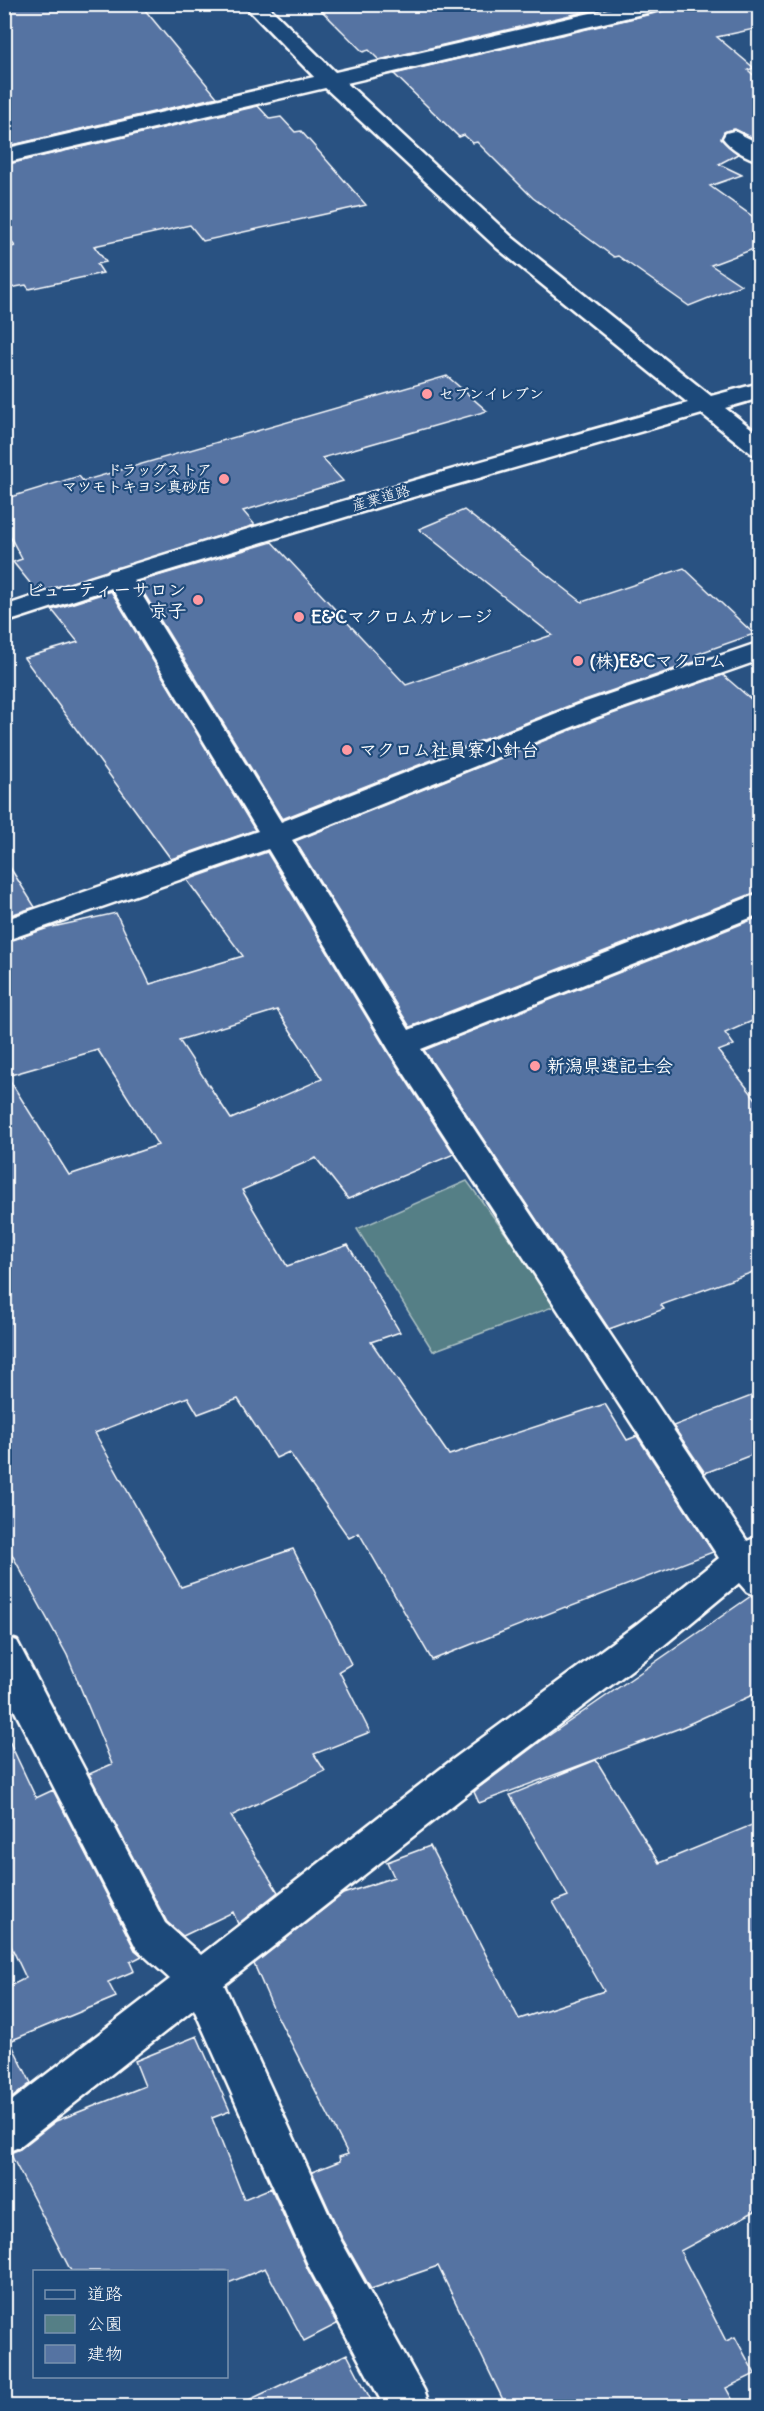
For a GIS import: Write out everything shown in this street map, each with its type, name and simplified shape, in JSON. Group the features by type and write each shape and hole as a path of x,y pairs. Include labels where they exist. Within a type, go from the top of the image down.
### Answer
{"street":[{"path":"253,4 329,79 505,243 759,448"},
{"path":"560,4 580,22"},
{"path":"4,156 659,4"},
{"path":"734,138 759,154"},
{"name":"産業道路","path":"4,615 118,577 365,502 759,390"},
{"path":"4,2133 462,1775 650,1635 753,1564 402,1045 118,577"},
{"path":"4,930 274,836 587,711 759,650"},
{"path":"402,1045 759,903"},
{"path":"4,1652 151,1936 201,1980 325,2254 408,2406"}],"green space":[{"path":"467,1181 558,1305 433,1351 357,1229"}],"building":[{"path":"4,4 140,4 217,97 4,147"},
{"path":"315,4 617,4 379,60 369,50 363,52"},
{"path":"671,4 759,4 759,28 717,37 754,68 748,70 759,80 759,141 735,129 724,132 721,139 738,154 719,164 742,175 710,186 759,221 759,247 711,265 741,285 689,306 618,256 614,257 533,198 477,142 473,143 464,135 459,137 394,74 660,12 667,10"},
{"path":"258,106 270,119 281,117 295,132 301,131 366,205 203,241 190,225 94,246 106,262 97,264 103,273 29,289 26,285 4,289 4,249 15,246 4,234 4,165"},
{"path":"447,376 487,411 322,458 343,481 243,511 255,525 38,593 13,562 22,559 4,525 4,499 79,476 83,481"},
{"path":"464,510 582,602 684,568 754,634 697,654 703,659 576,703 282,819 137,582 272,542 406,685 552,635 419,529"},
{"path":"111,591 255,830 171,859 24,658 78,642 52,610"},
{"path":"723,675 759,706 759,891 410,1027 295,841 598,719"},
{"path":"267,852 389,1054 454,1154 348,1199 316,1158 242,1190 287,1266 348,1245 400,1332 371,1342 449,1455 605,1404 627,1440 637,1436 713,1552 432,1660 359,1533 349,1538 289,1452 276,1458 238,1399 198,1414 188,1397 95,1433 181,1587 293,1549 351,1664 339,1671 370,1732 314,1754 325,1771 231,1816 278,1892 238,1924 233,1912 183,1936 167,1922 89,1774 112,1764 67,1655 4,1540 4,943 48,928 116,913 150,984 243,956 187,880","holes":["277,1010 322,1079 231,1119 179,1040","98,1050 158,1145 69,1175 7,1076"]},
{"path":"4,858 35,907 4,917"},
{"path":"759,917 759,1018 725,1033 734,1045 718,1051 759,1103 759,1270 661,1305 664,1309 609,1329 424,1050"},
{"path":"759,1393 759,1452 705,1473 673,1426"},
{"path":"751,1596 759,1598 759,1692 680,1728 479,1803 474,1792 477,1789 541,1741"},
{"path":"4,1730 36,1798 53,1790 135,1950 142,1956 130,1962 134,1971 108,1982 116,1997 10,2041 31,2083 4,2104 4,1989 26,1978 4,1931"},
{"path":"596,1760 659,1863 759,1822 759,2209 680,2251 726,2341 735,2337 755,2374 726,2388 736,2406 506,2406 438,2266 371,2289 342,2238 312,2172 340,2161 339,2157 348,2154 273,2008 254,1964 343,1894 394,1877 387,1862 430,1846 519,2019 604,1991 553,1902 568,1896 510,1795"},
{"path":"197,2036 230,2111 212,2118 244,2199 271,2188 308,2270 337,2324 304,2341 265,2268 228,2283 228,2270 70,2270 10,2153 20,2149 56,2121 145,2086 135,2061"},
{"path":"347,2354 374,2406 236,2406"}],"place":[{"name":"セブンイレブン","path":"427,394"},
{"name":"ドラッグストア マツモトキヨシ真砂店","path":"224,479"},
{"name":"ビューティーサロン 京子","path":"198,600"},
{"name":"E&Cマクロムガレージ","path":"299,617"},
{"name":"(株)E&Cマクロム","path":"578,661"},
{"name":"マクロム社員寮小針台","path":"347,750"},
{"name":"新潟県速記士会","path":"535,1066"}]}
